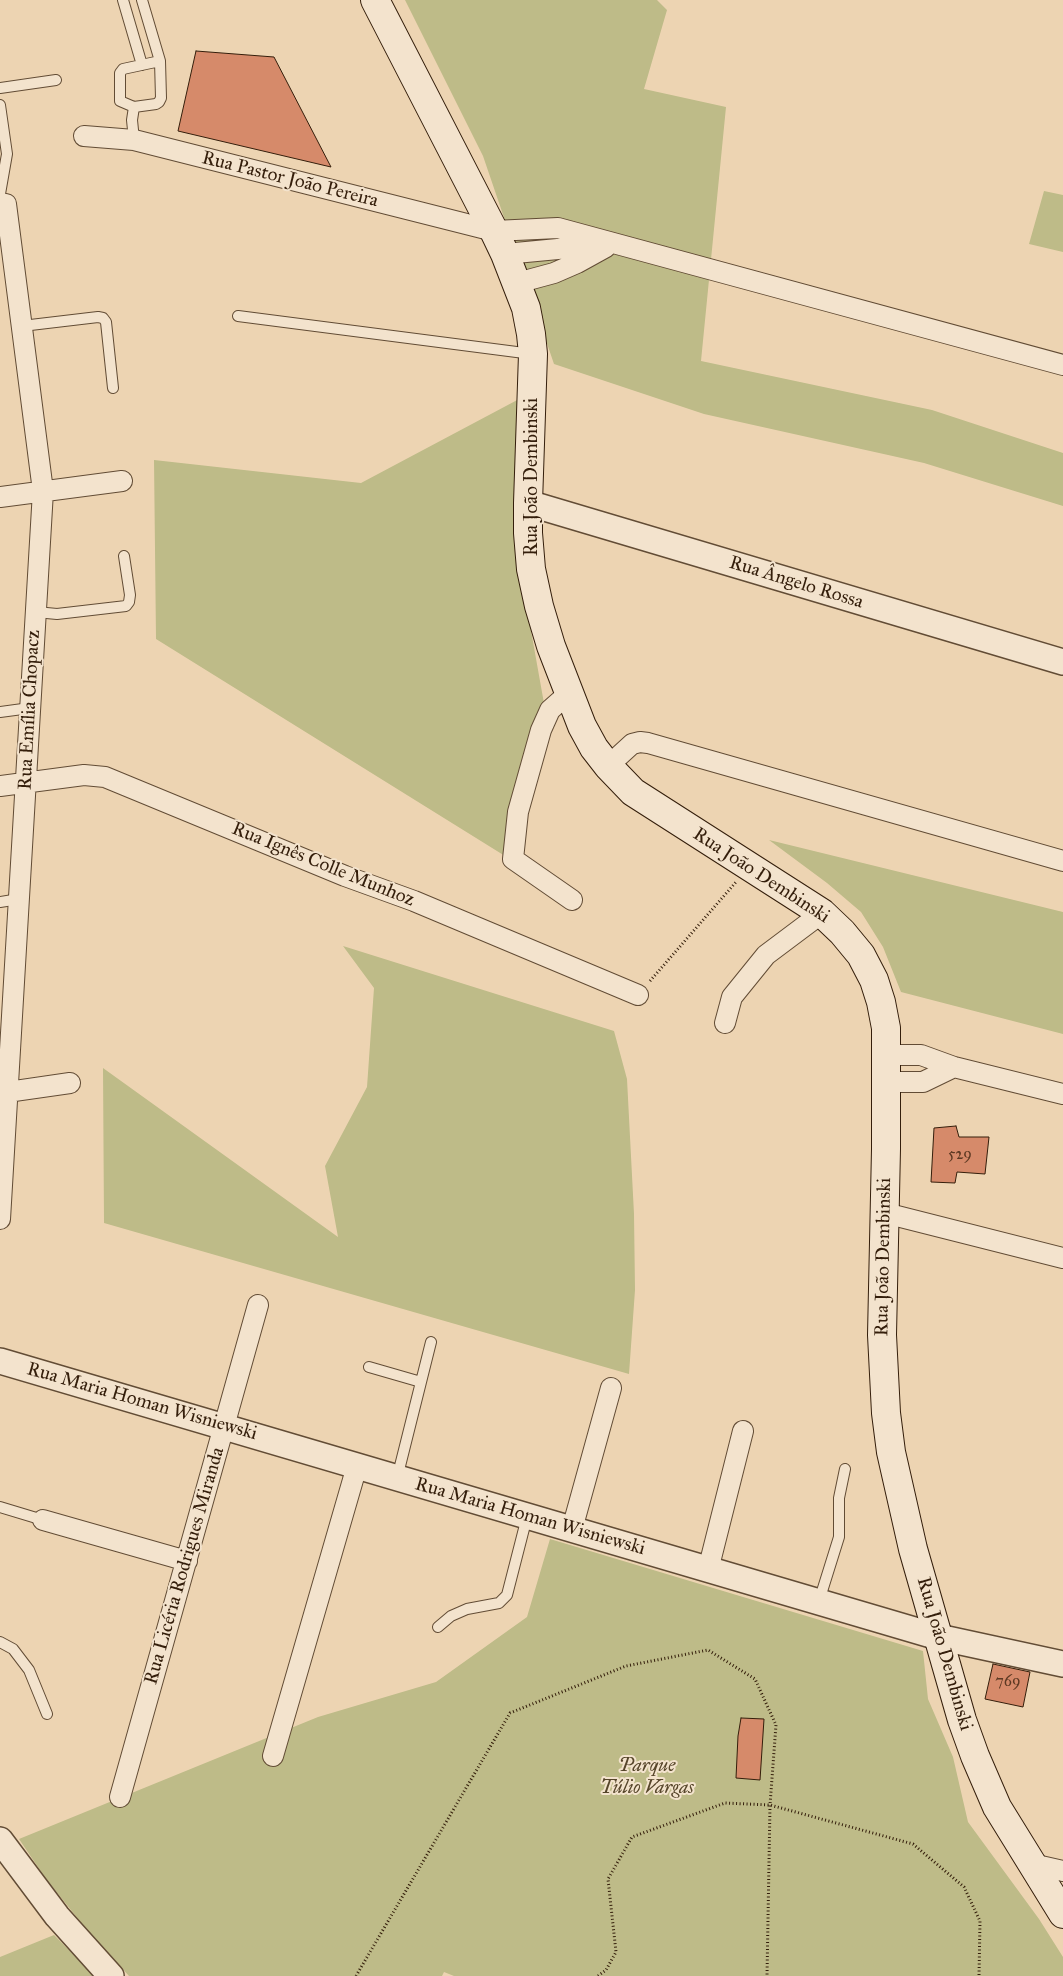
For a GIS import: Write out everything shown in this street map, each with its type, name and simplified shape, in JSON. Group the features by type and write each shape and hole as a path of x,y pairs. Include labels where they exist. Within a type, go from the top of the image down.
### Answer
{"main road":[{"name":"Rua João Dembinski","path":"375,0 500,243 526,308 531,334 532,354 528,503 530,551 537,596 551,646 582,726 594,748 620,780 649,803 822,913 842,932 861,955 874,980 882,1002 886,1028 887,1068 882,1343 890,1452 902,1506 938,1637 962,1720 986,1785 1063,1914"}],"street":[{"name":"Rua Pastor João Pereira","path":"84,136 134,140 500,243 558,228 1063,365"},
{"name":"Rua Emília Chopacz","path":"0,1219 10,900 26,783 43,491 22,326 2,200"},
{"path":"517,283 564,268 612,244"},
{"path":"0,497 122,481"},
{"name":"Rua Ângelo Rossa","path":"528,503 1063,662"},
{"path":"568,694 550,710 541,730 519,805 513,859 572,900"},
{"path":"608,766 632,744 648,742 1063,861"},
{"name":"Rua Ignês Colle Munhoz","path":"0,786 84,775 95,775 116,781 345,876 414,901 638,995"},
{"path":"725,1023 732,998 766,956 822,913"},
{"path":"887,1068 921,1056 954,1067 1063,1094"},
{"path":"887,1068 923,1082 954,1067"},
{"path":"4,1092 70,1083"},
{"path":"885,1212 1063,1258"},
{"name":"Rua Licéria Rodrigues Miranda","path":"120,1798 258,1305"},
{"name":"Rua Maria Homan Wisniewski","path":"0,1361 938,1637 1063,1664"},
{"path":"572,1529 611,1388"},
{"path":"708,1570 743,1432"},
{"path":"273,1756 357,1466"},
{"path":"43,1520 187,1561"},
{"path":"0,1840 57,1916 111,1976"},
{"path":"1032,1864 1063,1871"}],"lane":[{"path":"122,0 142,65"},
{"path":"142,0 160,61 160,102 134,107 120,101 120,73 128,67 160,61"},
{"path":"0,88 56,80"},
{"path":"134,107 132,120 134,140"},
{"path":"0,108 7,154 2,200"},
{"path":"238,316 532,354"},
{"path":"22,326 103,318 106,322 113,388"},
{"path":"36,612 57,614 126,606 130,595 124,556"},
{"path":"0,712 30,708"},
{"path":"397,1478 431,1342"},
{"path":"369,1367 421,1382"},
{"path":"819,1602 839,1537 839,1498 845,1469"},
{"path":"0,1507 43,1520"},
{"path":"438,1627 451,1616 467,1609 499,1602 507,1595 527,1516"},
{"path":"0,1642 13,1649 29,1670 47,1714"}],"path":[{"path":"638,995 750,866"},
{"path":"356,1976 510,1713 626,1666 708,1650 755,1678 776,1725 770,1805 767,1976"},
{"path":"598,1976 606,1970 616,1952 608,1879 632,1837 725,1803 770,1805 913,1844 964,1887 980,1921 979,1976"}],"green space":[{"path":"405,0 657,0 667,10 644,89 726,107 701,361 932,410 1063,453 1063,506 924,463 704,414 554,364 483,156"},
{"path":"1044,191 1063,195 1063,252 1029,244"},
{"path":"521,398 523,562 530,625 545,709 505,856 156,639 154,460 361,483"},
{"path":"769,840 1063,912 1063,1034 901,992 883,947 861,912 827,883"},
{"path":"343,946 614,1031 627,1079 634,1214 635,1290 629,1374 104,1223 103,1068 338,1237 325,1166 367,1087 374,988"},
{"name":"Parque Túlio Vargas","path":"550,1539 923,1651 928,1699 953,1757 968,1822 1039,1919 1063,1957 1063,1976 454,1976 444,1972 442,1976 129,1976 83,1925 46,1879 19,1839 318,1717 436,1682 527,1617"},
{"path":"54,1935 95,1976 0,1976 0,1957"}],"building":[{"path":"196,51 274,57 331,167 178,131"},
{"path":"956,1126 959,1137 989,1137 985,1174 957,1172 955,1183 931,1182 934,1128"},
{"path":"993,1664 1030,1672 1023,1707 985,1699"},
{"path":"741,1718 764,1719 760,1780 736,1778"}]}
